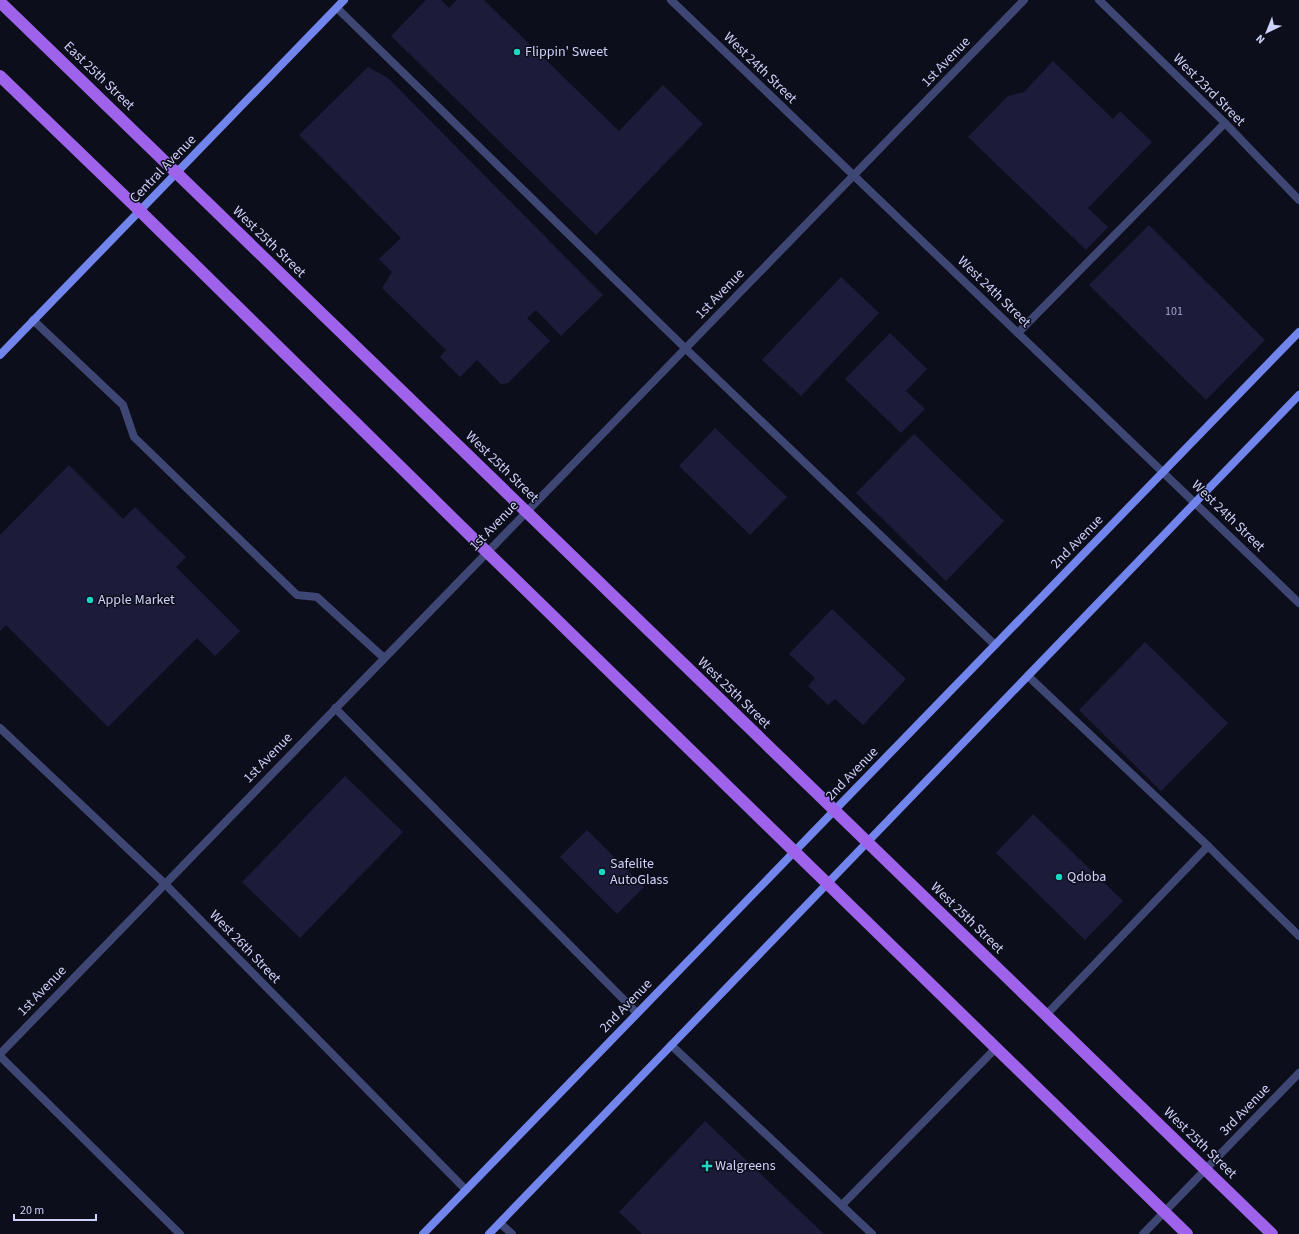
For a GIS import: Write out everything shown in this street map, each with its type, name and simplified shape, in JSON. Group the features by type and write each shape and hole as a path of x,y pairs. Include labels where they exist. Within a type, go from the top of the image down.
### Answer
{"main road":[{"name":"Central Avenue","path":"0,355 344,0"},
{"name":"East 25th Street","path":"0,2 176,172"},
{"path":"0,76 1187,1234"},
{"name":"West 25th Street","path":"176,172 1272,1234"},
{"name":"2nd Avenue","path":"422,1234 1299,332"},
{"path":"488,1234 868,843 1299,395"}],"street":[{"name":"1st Avenue","path":"0,1055 164,883 686,349 1024,0"},
{"name":"West 23rd Street","path":"1099,0 1225,123 1299,200"},
{"name":"West 24th Street","path":"673,1 1299,603"},
{"path":"337,8 686,349 995,645"},
{"path":"1018,333 1225,123"},
{"path":"33,320 123,405 134,437 297,595 317,597 384,658"},
{"path":"1028,676 1208,846 1299,936"},
{"path":"335,708 637,1013"},
{"name":"West 26th Street","path":"0,728 164,883 466,1190"},
{"path":"1046,1015 1208,846"},
{"path":"671,1046 872,1234"},
{"path":"842,1205 996,1048"},
{"path":"0,1055 180,1234"},
{"name":"3rd Avenue","path":"1143,1234 1299,1073"},
{"path":"500,1223 512,1234"}],"building":[{"path":"426,0 441,0 449,8 457,0 484,0 619,131 663,85 703,124 596,235 391,36"},
{"path":"1053,61 1113,119 1120,111 1152,142 1088,208 1108,227 1086,250 968,137 1008,96 1024,92"},
{"path":"368,67 388,78 603,295 561,336 536,310 527,318 550,341 508,383 501,384 477,360 460,377 440,357 446,350 382,288 392,272 379,259 401,238 299,135"},
{"path":"1149,225 1265,340 1206,400 1089,285"},
{"path":"841,277 879,313 801,396 762,360"},
{"path":"890,333 927,369 906,391 925,409 901,433 845,379"},
{"path":"715,428 787,497 750,535 679,466"},
{"path":"914,434 1004,521 946,581 856,493"},
{"path":"69,465 123,519 135,507 186,557 176,567 240,631 215,656 197,638 108,727 6,625 0,631 0,535"},
{"path":"832,609 906,679 863,725 835,699 828,705 808,686 815,678 789,654"},
{"path":"1145,642 1228,723 1161,791 1079,710"},
{"path":"345,776 403,832 300,938 242,882"},
{"name":"Qdoba","path":"1033,814 1123,901 1085,940 996,853"},
{"name":"Safelite AutoGlass","path":"587,830 644,887 617,914 560,857"},
{"name":"Walgreens","path":"705,1121 824,1234 642,1234 619,1212"}],"place":[{"name":"Flippin' Sweet","path":"517,52"},
{"name":"Apple Market","path":"90,600"},
{"name":"Safelite AutoGlass","path":"602,872"},
{"name":"Qdoba","path":"1059,877"},
{"name":"Walgreens","path":"707,1166"}]}
